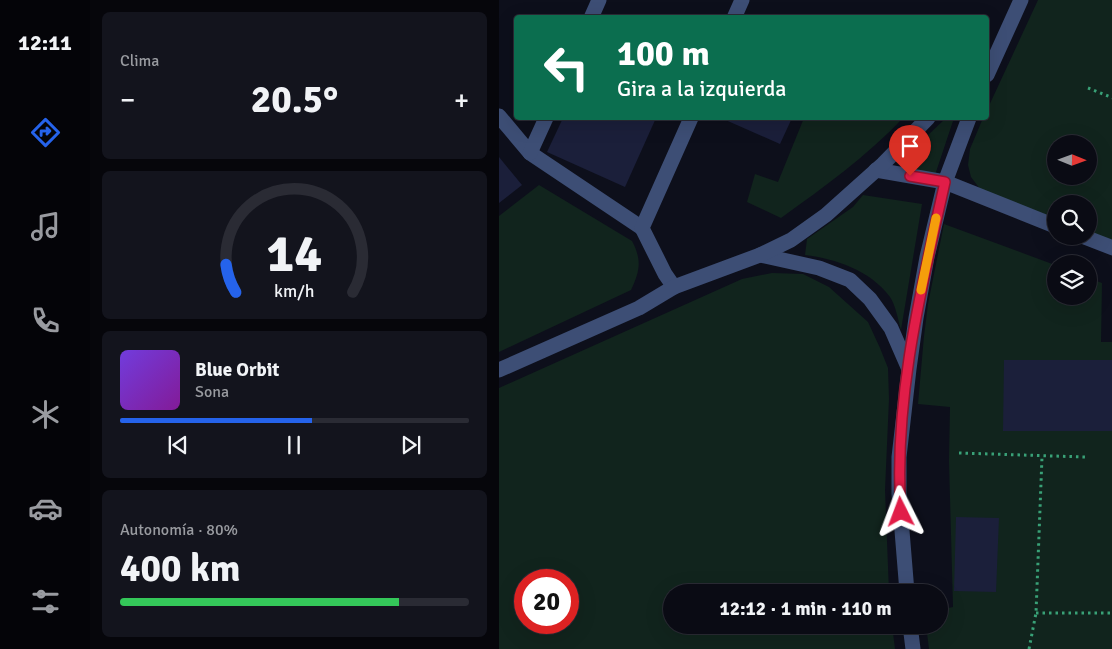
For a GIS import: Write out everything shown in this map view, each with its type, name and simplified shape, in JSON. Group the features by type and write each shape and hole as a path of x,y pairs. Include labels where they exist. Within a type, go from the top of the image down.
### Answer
{"lane":[{"path":"592,15 599,0"},
{"path":"736,15 742,0"},
{"path":"989,70 1021,0"},
{"path":"989,55 1001,42"},
{"path":"499,116 530,153 642,228 665,274 674,287"},
{"path":"530,153 545,120"},
{"path":"642,228 690,120"},
{"path":"499,370 639,308 674,287 760,255 791,240 826,215 927,120"},
{"path":"906,584 899,494 899,457 909,369 927,256 945,182 968,120"},
{"path":"876,170 945,182 1047,223"},
{"path":"1097,242 1112,248"},
{"path":"760,255 819,268 850,280 870,300 891,328 909,369"},
{"path":"911,634 913,649"}],"path":[{"path":"1088,88 1112,98"},
{"path":"959,453 1085,458"},
{"path":"1029,649 1036,613 1042,457"},
{"path":"1036,613 1112,613"}],"green space":[{"path":"1038,0 1112,0 1112,245 1097,239 1097,195 1047,195 1047,219 983,193 971,177 968,165 970,149 982,120 989,120 989,106"},
{"path":"803,120 901,120 860,158 781,218 747,202 755,174 778,182"},
{"path":"944,120 953,120 934,178 900,172 925,138"},
{"path":"539,185 632,241 637,254 638,271 631,290 499,352 499,216"},
{"path":"863,195 922,204 901,330 890,297 873,280 852,267 829,259 805,255 807,239 853,207"},
{"path":"944,224 1047,262 1047,305 1097,305 1097,281 1102,283 1101,342 1113,342 1112,649 929,649 927,634 948,634 948,608 953,607 949,461 950,407 918,404 928,304"},
{"path":"772,273 803,274 829,287 868,322 888,368 889,399 885,490 889,584 663,584 663,634 893,634 895,649 499,649 499,388 742,279"}],"building":[{"path":"562,120 655,120 625,187 547,152"},
{"path":"726,120 791,120 780,144"},
{"path":"499,157 522,185 499,203"},
{"path":"1004,360 1113,360 1113,431 1003,431"},
{"path":"956,517 999,518 996,592 954,591"}],"slow traffic":[{"path":"921,290 936,218"}],"route":[{"path":"901,512 899,457 909,369 927,256 945,182 910,176"}]}
